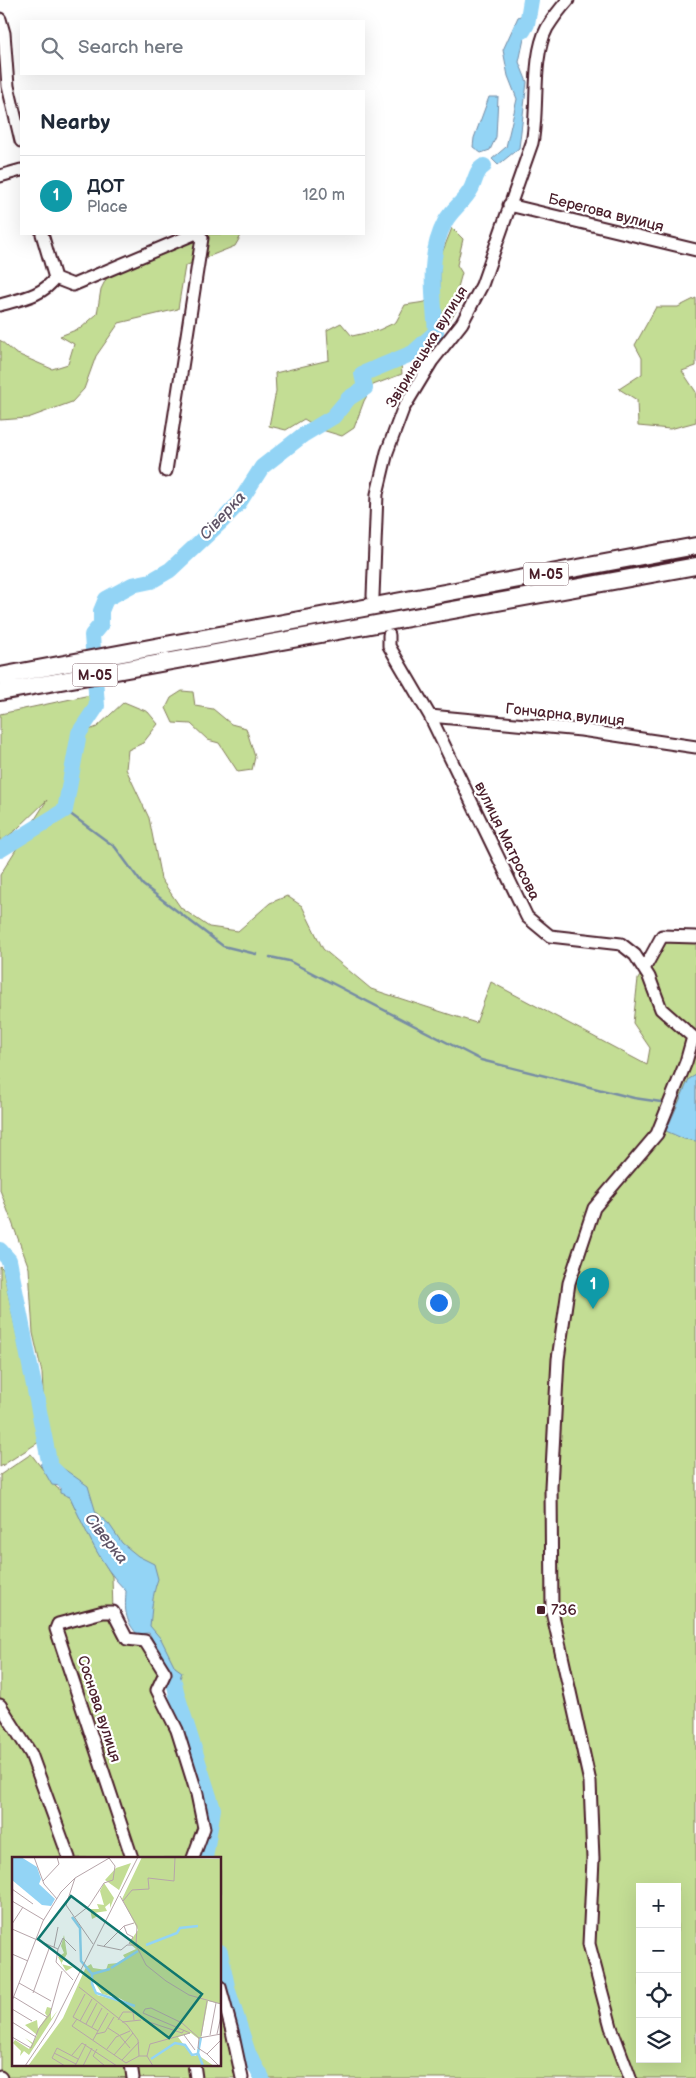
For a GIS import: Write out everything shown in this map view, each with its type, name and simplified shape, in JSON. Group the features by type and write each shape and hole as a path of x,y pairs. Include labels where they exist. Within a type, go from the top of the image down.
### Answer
{"highway":[{"name":"М-05","path":"130,661 368,602 397,603 696,546"},
{"name":"М-05","path":"0,692 56,674 366,625 696,566"},
{"name":"М-05","path":"0,676 56,674"}],"street":[{"name":"Звіринецька вулиця","path":"368,602 377,494 387,452 403,409 432,361 462,323 482,284 530,151 534,134 542,42 554,18 568,0"},
{"path":"0,19 4,33 8,86 20,137"},
{"path":"0,176 20,170"},
{"name":"Берегова вулиця","path":"509,205 696,250"},
{"path":"42,235 55,278"},
{"path":"55,278 73,284 193,235"},
{"path":"166,471 202,238 197,235"},
{"path":"0,305 40,292 49,287 55,278"},
{"name":"вулиця Матросова","path":"389,635 389,646 430,716 527,916 550,936 621,944 635,955 644,969 661,1009 694,1036"},
{"name":"Гончарна вулиця","path":"430,716 581,730 696,748"},
{"path":"644,969 662,936 696,937"},
{"path":"630,2078 610,2027 589,1944 593,1859 590,1782 552,1611 551,1488 557,1369 569,1283 594,1208 656,1134 686,1062 694,1036"},
{"name":"Соснова вулиця","path":"132,1857 56,1629 58,1624 103,1612 113,1612 127,1639 146,1641 165,1673 157,1690 177,1730 197,1794 204,1828 194,1857"},
{"path":"0,1706 31,1754 69,1857"},
{"path":"221,1991 242,2078"}],"green space":[{"path":"452,228 463,239 457,265 462,273 455,298 456,311 423,352 401,364 402,374 373,385 364,401 354,428 342,436 322,430 304,419 286,430 269,426 276,391 275,373 329,360 327,330 341,323 352,336 379,330 396,322 405,305 425,302 440,287 440,258"},
{"path":"204,235 241,235 235,246 185,266 178,309 119,323 96,356 84,389 72,402 28,418 0,420 0,340 15,353 52,369 68,364 74,344 60,336 81,328 97,314 101,289 108,275"},
{"path":"696,298 696,366 682,371 696,392 696,422 670,429 638,426 637,400 619,389 642,374 642,358 635,345 656,307 678,307"},
{"path":"182,691 193,692 195,706 213,709 231,724 246,728 255,757 252,770 238,772 219,743 208,740 191,724 173,723 166,708 171,698"},
{"path":"90,695 97,706 84,732 97,727 124,702 148,712 158,724 143,743 128,750 126,769 149,818 161,879 181,908 209,927 238,931 270,903 287,896 302,906 323,949 371,989 476,1023 491,982 647,1065 650,1048 633,1023 638,979 661,941 696,941 696,2078 262,2078 248,2053 228,1991 221,1957 221,1857 205,1857 213,1809 177,1695 172,1669 154,1640 134,1584 83,1507 47,1469 42,1373 33,1333 29,1268 0,1190 0,875 47,800 16,830 0,842 0,714"},
{"path":"0,1266 3,1269 39,1442 0,1467"},
{"path":"31,1454 56,1487 70,1497 94,1546 112,1576 113,1612 127,1639 145,1641 165,1673 157,1690 177,1730 204,1828 193,1857 12,1857 12,2066 221,2066 221,1991 242,2078 0,2077 0,1475"}],"water":[{"path":"531,11 536,14 530,32 525,34 519,62 527,82 519,148 498,165 492,159 506,147 517,99 508,76 503,50 518,17"},
{"path":"489,97 498,97 496,137 490,150 481,153 473,147 474,138"},
{"path":"696,1075 696,1141 684,1139 666,1131 689,1079"},
{"path":"54,1462 88,1486 96,1513 109,1524 122,1543 138,1556 154,1564 158,1579 153,1597 150,1626 161,1639 175,1667 182,1672 178,1685 182,1705 172,1696 170,1671 149,1633 137,1634 130,1624 126,1609 126,1591 101,1559 70,1497 60,1493 60,1486 52,1485 40,1464"}],"waterway":[{"name":"Сіверка","path":"523,31 527,24 531,0"},
{"name":"Сіверка","path":"0,850 65,810 79,733 97,706 92,635 101,624 101,611 106,599 132,585 151,581 170,570 239,503 262,467 303,435 333,417 349,398 365,388 362,374 413,353 436,332 433,262 439,235 445,222 468,193 477,173 484,166"},
{"path":"65,810 115,847 143,885 223,946 256,954"},
{"path":"270,957 289,961 481,1060 634,1098 661,1102"},
{"name":"Сіверка","path":"0,1250 9,1260 50,1466 64,1480"},
{"name":"Сіверка","path":"174,1682 213,1809 205,1857"},
{"name":"Сіверка","path":"221,1957 228,1991 248,2053 262,2078"}],"place":[{"name":"ДОТ","path":"593,1309"},
{"name":"736","path":"541,1610"}]}
